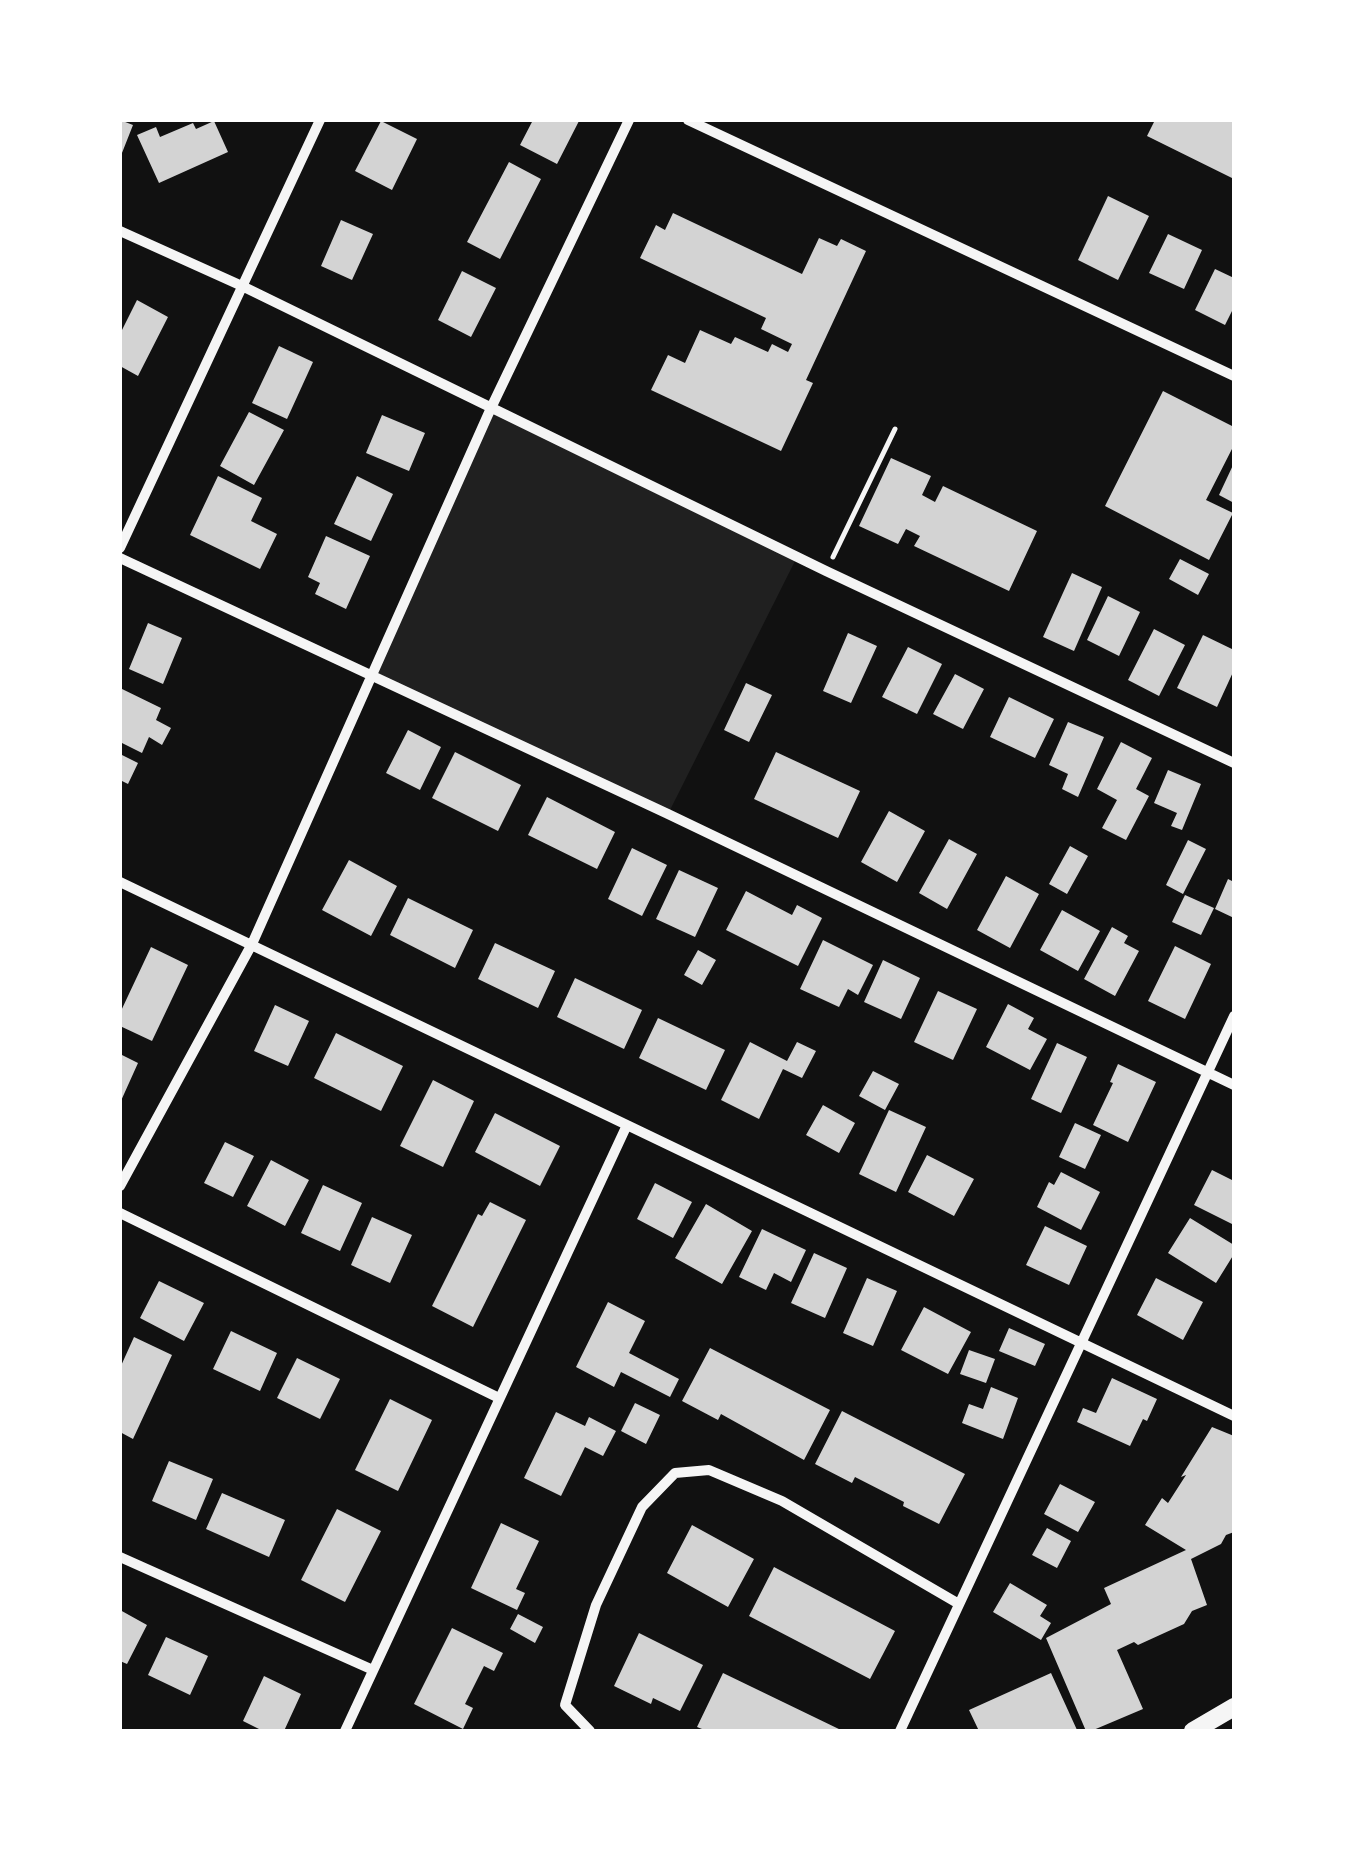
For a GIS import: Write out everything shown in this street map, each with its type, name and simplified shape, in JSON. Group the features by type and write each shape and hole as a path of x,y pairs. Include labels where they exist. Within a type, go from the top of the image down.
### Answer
{"street":[{"path":"120,548 320,120"},
{"path":"120,1186 252,944 491,408 629,120"},
{"path":"688,120 1234,376"},
{"path":"120,231 242,286 826,572 1234,764"},
{"path":"120,558 1234,1085"},
{"path":"120,882 1234,1416"},
{"path":"900,1731 1234,1016"},
{"path":"345,1731 626,1125"},
{"path":"120,1213 500,1398"},
{"path":"590,1731 565,1706 596,1605 642,1507 675,1473 709,1470 782,1501 959,1604"},
{"path":"120,1557 374,1670"},
{"path":"1192,1731 1234,1707"}],"path":[{"path":"826,572 895,429"}],"shaded area":[{"path":"491,408 797,557 668,814 372,677"}],"building":[{"path":"120,120 133,125 120,158"},
{"path":"533,120 579,121 557,164 520,145"},
{"path":"1155,120 1234,122 1234,179 1147,136"},
{"path":"214,121 228,152 159,183 137,135 156,127 160,137 193,123 196,129"},
{"path":"381,121 417,139 392,190 355,171"},
{"path":"509,162 541,179 500,259 467,242"},
{"path":"1108,196 1149,216 1118,280 1078,260"},
{"path":"673,213 802,274 819,238 837,246 841,239 866,251 806,380 813,383 781,451 651,390 668,355 685,363 700,330 731,344 735,337 768,352 772,344 788,352 792,344 761,329 766,318 640,258 656,225 665,230"},
{"path":"341,220 373,234 352,280 321,266"},
{"path":"1168,234 1202,250 1184,289 1149,273"},
{"path":"1215,269 1234,278 1234,307 1225,325 1195,310"},
{"path":"462,271 496,288 471,337 438,320"},
{"path":"137,300 168,317 138,376 120,366 120,334"},
{"path":"279,346 313,362 287,419 252,403"},
{"path":"1163,391 1234,427 1234,445 1206,500 1233,513 1209,560 1105,506"},
{"path":"249,412 284,430 254,485 220,466"},
{"path":"382,415 425,433 409,471 366,453"},
{"path":"891,458 931,476 922,495 935,502 943,486 1037,531 1009,591 914,546 920,536 906,529 898,544 859,526"},
{"path":"1234,463 1234,503 1219,495"},
{"path":"218,476 262,498 251,521 277,534 260,569 190,535"},
{"path":"357,476 393,494 371,541 334,524"},
{"path":"326,536 370,556 346,609 315,594 320,583 308,577"},
{"path":"1180,559 1209,574 1198,595 1169,579"},
{"path":"1072,573 1102,587 1074,651 1043,637"},
{"path":"1108,596 1140,612 1119,656 1087,640"},
{"path":"148,623 182,638 163,684 129,669"},
{"path":"1154,629 1185,645 1159,696 1128,680"},
{"path":"848,633 877,646 851,703 823,691"},
{"path":"1203,635 1234,650 1234,670 1217,707 1177,688"},
{"path":"908,647 942,664 917,714 882,697"},
{"path":"955,674 984,689 963,729 933,714"},
{"path":"746,683 772,695 749,742 724,730"},
{"path":"120,688 161,708 156,720 171,728 162,745 149,737 142,753 120,742"},
{"path":"1009,697 1054,719 1035,758 990,737"},
{"path":"1068,722 1104,737 1078,797 1062,789 1068,774 1049,765"},
{"path":"408,730 441,747 420,790 386,773"},
{"path":"1121,742 1152,758 1136,789 1149,796 1126,840 1102,828 1117,800 1097,789"},
{"path":"455,752 521,785 498,831 432,798"},
{"path":"776,752 860,791 838,838 754,799"},
{"path":"120,754 138,763 128,784 120,780"},
{"path":"1168,770 1201,784 1182,830 1171,826 1177,813 1154,803"},
{"path":"547,797 615,832 597,869 528,835"},
{"path":"889,811 925,831 897,882 861,862"},
{"path":"949,839 977,854 947,909 919,893"},
{"path":"1188,840 1206,849 1183,894 1166,885"},
{"path":"1070,846 1088,856 1067,894 1049,884"},
{"path":"632,848 667,865 642,916 608,899"},
{"path":"349,860 397,886 371,936 322,910"},
{"path":"679,870 718,888 695,937 656,919"},
{"path":"1006,876 1039,894 1010,948 977,930"},
{"path":"1228,879 1234,882 1234,918 1215,909"},
{"path":"746,891 792,915 797,905 822,918 798,966 726,930"},
{"path":"1185,895 1214,908 1201,935 1172,922"},
{"path":"408,898 473,930 455,968 390,935"},
{"path":"1062,910 1100,931 1078,971 1040,950"},
{"path":"1112,927 1128,936 1124,943 1139,951 1115,996 1084,979"},
{"path":"823,940 873,965 858,995 848,989 839,1007 800,989"},
{"path":"495,943 555,971 538,1008 478,979"},
{"path":"1175,946 1211,964 1185,1019 1148,1001"},
{"path":"151,947 188,965 152,1041 120,1026 120,1013"},
{"path":"698,950 716,960 702,985 684,975"},
{"path":"883,960 920,978 901,1019 864,1002"},
{"path":"575,978 642,1010 624,1049 557,1017"},
{"path":"938,991 977,1009 953,1060 914,1042"},
{"path":"1008,1004 1034,1018 1028,1029 1047,1039 1030,1070 986,1047"},
{"path":"275,1005 309,1021 288,1066 254,1051"},
{"path":"658,1018 725,1050 706,1090 639,1058"},
{"path":"336,1033 403,1066 381,1111 314,1078"},
{"path":"750,1042 787,1061 797,1042 816,1051 802,1078 783,1069 759,1119 721,1100"},
{"path":"1057,1043 1087,1057 1061,1113 1031,1099"},
{"path":"120,1054 138,1063 120,1103"},
{"path":"1118,1064 1156,1082 1128,1142 1093,1125"},
{"path":"873,1071 899,1084 885,1110 859,1096"},
{"path":"433,1080 474,1101 443,1167 400,1146"},
{"path":"823,1105 855,1123 839,1153 806,1135"},
{"path":"889,1110 926,1127 896,1192 859,1174"},
{"path":"495,1113 560,1146 540,1186 475,1152"},
{"path":"1075,1123 1101,1135 1085,1169 1059,1157"},
{"path":"225,1142 254,1156 233,1197 204,1183"},
{"path":"927,1155 974,1179 954,1216 908,1192"},
{"path":"271,1160 309,1180 285,1226 247,1206"},
{"path":"1212,1170 1234,1181 1234,1225 1194,1205"},
{"path":"1061,1172 1100,1192 1081,1230 1037,1207 1049,1182 1054,1185"},
{"path":"655,1183 692,1202 673,1238 637,1219"},
{"path":"323,1185 362,1203 340,1251 301,1233"},
{"path":"490,1202 526,1220 473,1327 432,1306 478,1214 482,1216"},
{"path":"706,1204 752,1231 722,1284 675,1258"},
{"path":"372,1217 412,1235 390,1283 351,1265"},
{"path":"1190,1218 1234,1245 1234,1254 1216,1283 1168,1253"},
{"path":"1045,1226 1087,1246 1069,1285 1026,1265"},
{"path":"762,1229 806,1250 791,1282 774,1273 766,1290 739,1277"},
{"path":"814,1253 847,1268 825,1318 791,1303"},
{"path":"867,1278 897,1291 873,1346 843,1333"},
{"path":"1156,1278 1203,1302 1183,1340 1137,1315"},
{"path":"159,1281 204,1303 184,1341 140,1318"},
{"path":"608,1302 645,1321 629,1353 679,1379 670,1397 621,1372 614,1387 576,1367"},
{"path":"924,1307 971,1332 948,1374 901,1350"},
{"path":"1009,1328 1045,1344 1035,1366 999,1351"},
{"path":"231,1331 277,1353 260,1391 213,1369"},
{"path":"134,1337 172,1355 133,1439 120,1432 120,1368"},
{"path":"710,1348 830,1410 804,1460 721,1414 718,1420 682,1401"},
{"path":"969,1350 995,1359 986,1383 960,1374"},
{"path":"297,1358 340,1379 320,1419 277,1398"},
{"path":"1112,1378 1157,1399 1130,1446 1077,1422 1083,1408 1096,1413"},
{"path":"991,1387 1018,1398 1003,1439 962,1423 969,1404 983,1409"},
{"path":"390,1399 432,1420 398,1491 355,1470"},
{"path":"635,1403 660,1415 646,1444 621,1431"},
{"path":"842,1411 965,1474 939,1524 855,1477 852,1483 815,1464"},
{"path":"556,1412 585,1426 589,1417 616,1431 603,1456 585,1447 561,1496 524,1478"},
{"path":"1212,1427 1234,1436 1234,1532 1226,1535 1221,1544 1191,1559 1207,1605 1192,1611 1184,1624 1117,1650 1143,1709 1086,1731 1046,1638 1111,1604 1104,1588 1186,1550 1145,1525 1162,1498 1168,1503"},
{"path":"169,1461 213,1479 196,1520 152,1501"},
{"path":"1060,1484 1095,1502 1078,1532 1044,1514"},
{"path":"222,1493 285,1520 269,1557 206,1529"},
{"path":"337,1509 381,1531 345,1602 301,1580"},
{"path":"501,1523 539,1541 516,1589 525,1593 517,1610 471,1588"},
{"path":"692,1525 754,1559 728,1607 667,1573"},
{"path":"1047,1528 1071,1541 1057,1568 1032,1555"},
{"path":"774,1567 895,1631 870,1679 749,1616"},
{"path":"1010,1583 1047,1605 1040,1616 1051,1623 1041,1640 993,1612"},
{"path":"120,1610 147,1625 127,1664 120,1661"},
{"path":"518,1614 543,1627 535,1643 510,1629"},
{"path":"452,1628 503,1653 494,1671 484,1666 465,1704 473,1708 463,1729 414,1704"},
{"path":"639,1633 703,1665 680,1711 653,1698 651,1704 614,1686"},
{"path":"166,1637 208,1656 190,1695 148,1675"},
{"path":"723,1673 843,1731 707,1731 697,1727"},
{"path":"1051,1673 1077,1730 979,1731 969,1710"},
{"path":"264,1676 301,1694 284,1731 263,1731 243,1721"}]}
